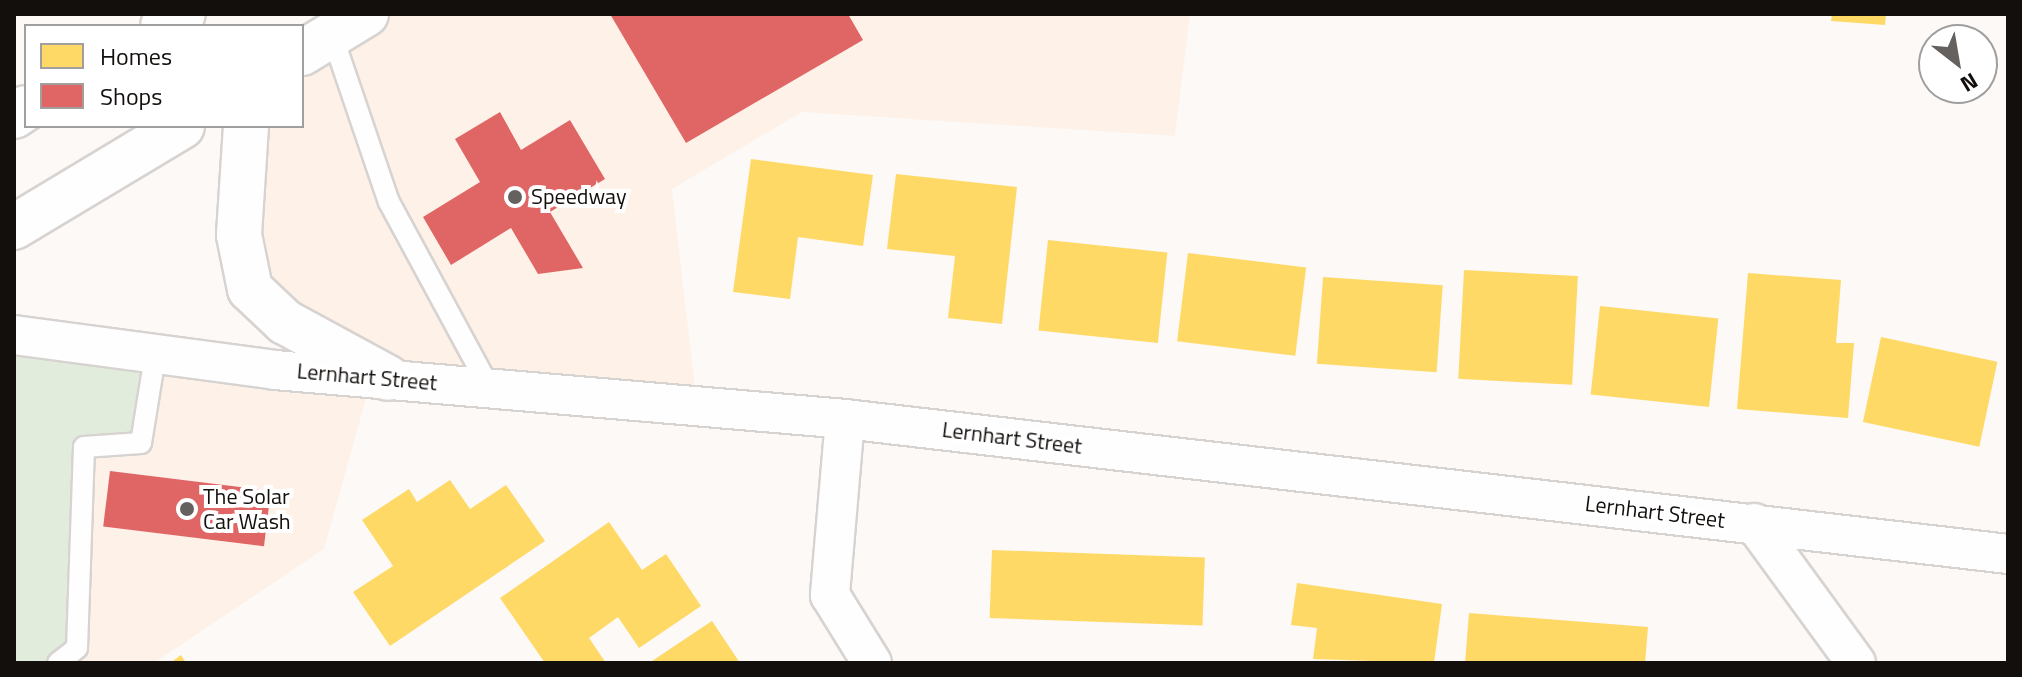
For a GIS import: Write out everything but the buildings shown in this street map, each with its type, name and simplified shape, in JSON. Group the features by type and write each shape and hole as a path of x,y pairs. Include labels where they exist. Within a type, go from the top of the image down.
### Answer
{"main road":[{"path":"14,227 179,128"},
{"path":"246,128 239,235 250,289 285,322 388,378"}],"street":[{"name":"Lernhart Street","path":"14,335 155,357 845,419 2008,554"},
{"path":"845,419 830,595 872,663"},
{"path":"1754,523 1856,663"}],"lane":[{"path":"333,34 389,202 489,387"},
{"path":"58,663 77,648 84,447 141,443 155,357"}],"shaded area":[{"path":"366,14 1190,14 1175,136 802,112 672,189 697,405 388,378 250,289 246,128 304,128 304,52"},
{"path":"155,357 372,377 324,549 154,663 58,663 84,447"}],"green space":[{"path":"14,335 155,357 141,443 84,447 77,648 58,663 14,663"}],"place":[{"name":"Speedway","path":"515,197"},
{"name":"The Solar Car Wash","path":"187,509"}]}
